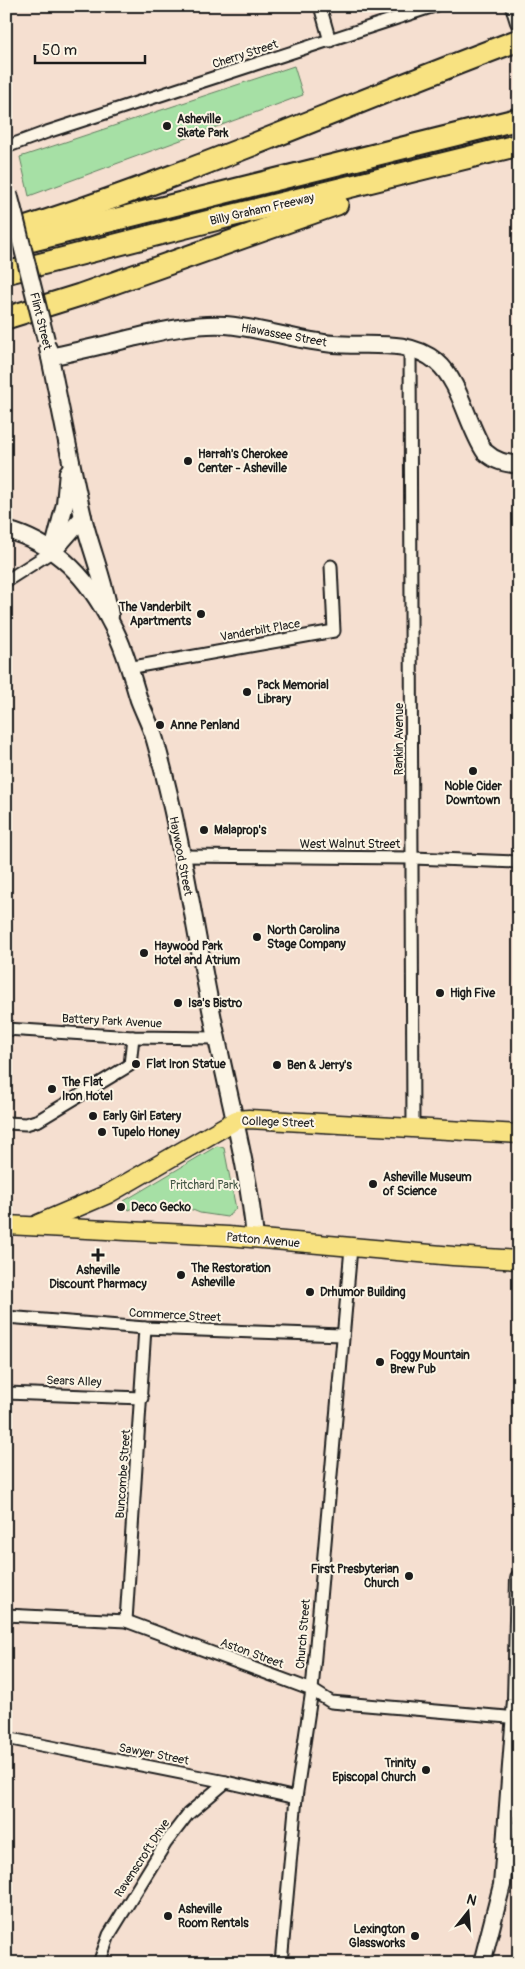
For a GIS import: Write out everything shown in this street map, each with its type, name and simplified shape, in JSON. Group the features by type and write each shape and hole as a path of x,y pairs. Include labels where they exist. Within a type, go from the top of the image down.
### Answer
{"highway":[{"path":"6,234 143,188 334,111 519,40"},
{"name":"Billy Graham Freeway","path":"6,246 519,120"},
{"name":"Billy Graham Freeway","path":"6,273 519,145"},
{"path":"6,318 80,295 295,217 348,200 396,188 417,170"}],"main road":[{"name":"College Street","path":"32,1226 108,1194 236,1120 249,1119 519,1134"},
{"name":"Patton Avenue","path":"6,1225 255,1238 351,1248 519,1260"}],"street":[{"path":"320,6 330,41"},
{"name":"Cherry Street","path":"6,147 434,6"},
{"path":"514,6 519,22"},
{"name":"Flint Street","path":"8,190 50,357 69,457 83,517 89,541 107,593 112,623"},
{"name":"Hiawassee Street","path":"50,357 164,331 200,326 226,325 294,339 336,344 390,345 410,348 430,356 447,373 485,452 493,459 502,463 519,465"},
{"name":"Rankin Avenue","path":"410,348 408,408 413,858 413,1129"},
{"name":"Flint Street","path":"53,551 65,504 69,457"},
{"path":"6,581 53,551 83,517"},
{"name":"Haywood Street","path":"6,530 18,533 53,551 78,573 112,623 154,738 181,856 217,1038 236,1120 255,1238"},
{"name":"Vanderbilt Place","path":"128,668 334,630 331,566"},
{"name":"West Walnut Street","path":"181,856 413,858 519,862"},
{"name":"Battery Park Avenue","path":"6,1029 133,1037 217,1038"},
{"path":"6,1123 26,1124 40,1120 130,1065 133,1037"},
{"name":"Church Street","path":"281,1963 296,1798 312,1690 351,1248"},
{"name":"Commerce Street","path":"6,1317 146,1328 342,1335"},
{"name":"Buncombe Street","path":"126,1622 146,1328"},
{"name":"Sears Alley","path":"6,1393 142,1398"},
{"path":"482,1963 502,1885 516,1718 519,1578"},
{"name":"Aston Street","path":"6,1615 126,1622 312,1690 331,1702 516,1718"},
{"name":"Sawyer Street","path":"6,1738 296,1798"},
{"name":"Ravenscroft Drive","path":"100,1963 109,1935 165,1844 188,1814 226,1782"}],"green space":[{"name":"Asheville Skate Park","path":"294,66 303,95 29,196 20,157"},
{"name":"Pritchard Park","path":"217,1146 224,1148 236,1209 227,1217 200,1213 180,1205 150,1209 136,1207 129,1210 124,1201"}],"place":[{"name":"Asheville Skate Park","path":"167,126"},
{"name":"Harrah's Cherokee Center - Asheville","path":"188,461"},
{"name":"The Vanderbilt Apartments","path":"201,614"},
{"name":"Pack Memorial Library","path":"247,692"},
{"name":"Anne Penland","path":"160,725"},
{"name":"Noble Cider Downtown","path":"473,771"},
{"name":"Malaprop's","path":"204,830"},
{"name":"North Carolina Stage Company","path":"257,937"},
{"name":"Haywood Park Hotel and Atrium","path":"144,953"},
{"name":"High Five","path":"440,993"},
{"name":"Isa's Bistro","path":"178,1003"},
{"name":"Flat Iron Statue","path":"136,1064"},
{"name":"Ben & Jerry's","path":"277,1065"},
{"name":"The Flat Iron Hotel","path":"52,1089"},
{"name":"Early Girl Eatery","path":"93,1116"},
{"name":"Tupelo Honey","path":"102,1132"},
{"name":"Asheville Museum of Science","path":"373,1184"},
{"name":"Deco Gecko","path":"121,1207"},
{"name":"Asheville Discount Pharmacy","path":"98,1255"},
{"name":"The Restoration Asheville","path":"181,1275"},
{"name":"Drhumor Building","path":"310,1292"},
{"name":"Foggy Mountain Brew Pub","path":"380,1362"},
{"name":"First Presbyterian Church","path":"409,1576"},
{"name":"Trinity Episcopal Church","path":"426,1770"},
{"name":"Asheville Room Rentals","path":"168,1916"},
{"name":"Lexington Glassworks","path":"415,1936"}]}
